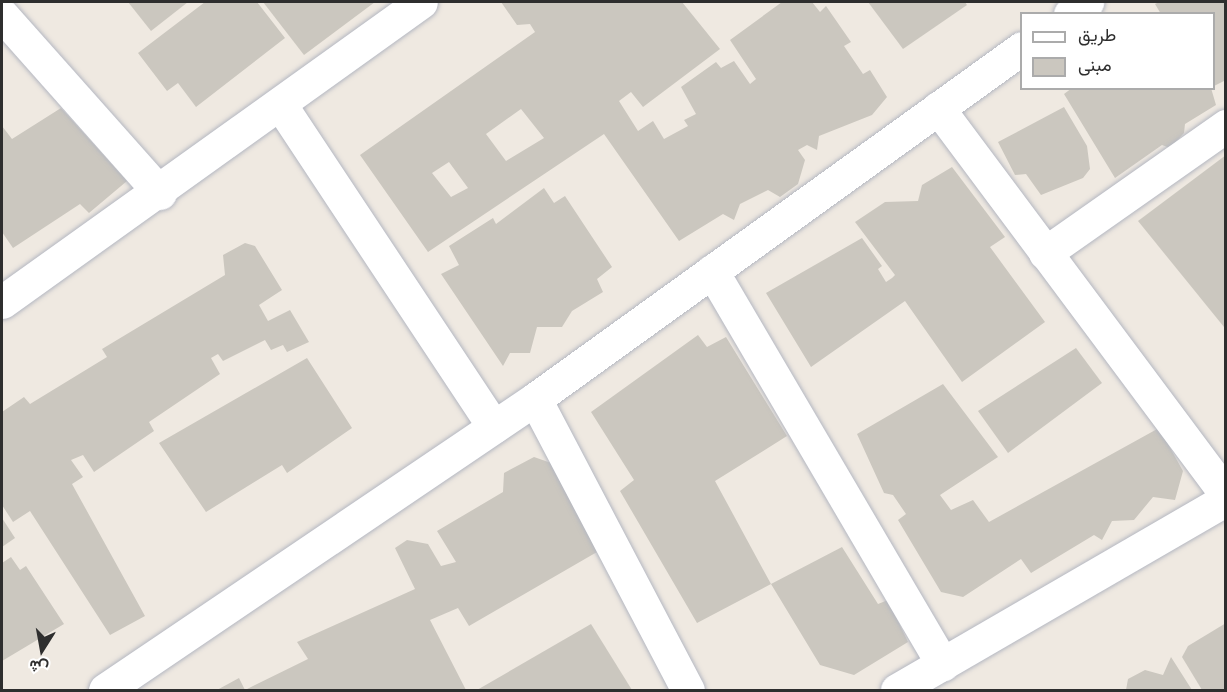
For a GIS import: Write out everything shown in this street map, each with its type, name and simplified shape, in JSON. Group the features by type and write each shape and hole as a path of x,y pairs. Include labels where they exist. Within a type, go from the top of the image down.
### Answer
{"street":[{"path":"2,302 160,193 421,2"},
{"path":"1073,12 1087,2"},
{"path":"2,15 160,193"},
{"path":"105,690 535,399 1020,49"},
{"path":"280,104 494,427"},
{"path":"938,108 1226,494"},
{"path":"1045,253 1226,126"},
{"path":"712,271 943,664"},
{"path":"535,399 688,690"},
{"path":"897,690 1226,499"}],"building":[{"path":"128,2 188,2 151,31"},
{"path":"205,2 257,2 285,38 196,107 178,83 167,91 138,53"},
{"path":"263,2 375,2 304,55"},
{"path":"501,2 682,2 720,49 643,107 631,92 619,101 638,131 653,121 664,139 688,126 684,120 696,114 681,87 716,62 721,68 734,61 750,84 756,79 730,40 782,2 812,2 820,12 826,6 851,42 844,46 863,74 870,70 887,97 872,115 819,136 817,150 807,145 798,150 805,160 798,184 780,197 768,190 740,204 734,220 723,214 679,241 604,134 428,252 360,155 535,32 530,24 517,25","holes":["521,109 544,138 506,161 486,134","449,162 468,188 451,197 432,173"]},
{"path":"868,2 965,2 967,5 903,49"},
{"path":"1159,2 1226,2 1226,80 1215,86 1215,12 1160,12 1155,4"},
{"path":"1069,90 1212,90 1216,105 1185,124 1184,133 1170,148 1162,145 1115,178 1064,94"},
{"path":"1064,107 1087,146 1090,169 1083,178 1041,195 1026,174 1015,175 998,142"},
{"path":"61,108 127,181 89,213 80,204 13,248 2,232 2,126 12,139"},
{"path":"1226,155 1226,325 1224,327 1138,221"},
{"path":"952,167 1005,237 990,247 1045,322 962,382 905,301 811,367 766,293 862,238 882,266 878,269 886,282 892,278 895,275 855,222 885,202 918,201 922,185"},
{"path":"544,188 554,203 565,196 612,267 597,279 603,292 572,311 562,327 537,327 530,353 510,353 503,366 441,274 459,265 449,246 493,218 496,224"},
{"path":"245,243 255,246 282,290 259,305 268,321 290,310 309,342 287,352 283,345 271,350 265,340 223,361 218,354 211,358 220,374 149,422 154,431 94,472 83,455 71,460 83,477 72,484 145,616 110,635 30,511 13,522 2,505 2,412 24,397 30,404 107,357 102,349 225,275 223,255"},
{"path":"698,335 707,347 726,337 787,436 715,481 771,584 697,623 620,491 634,480 591,412"},
{"path":"1076,348 1102,383 1008,453 978,411"},
{"path":"307,358 352,428 287,473 282,465 206,512 159,443"},
{"path":"943,384 998,457 940,495 951,510 973,500 989,522 1159,428 1183,471 1175,500 1153,497 1134,520 1112,521 1102,540 1094,535 1031,573 1021,559 963,597 941,592 898,520 906,514 893,495 884,493 857,434"},
{"path":"534,457 554,464 597,552 469,626 458,608 430,620 466,690 245,690 308,659 297,642 415,589 395,548 407,540 428,544 441,566 456,562 437,531 503,492 504,473"},
{"path":"2,518 15,538 2,547"},
{"path":"842,547 878,604 888,600 908,642 854,675 820,665 771,584"},
{"path":"11,557 20,570 26,566 64,624 2,661 2,563"},
{"path":"1226,623 1226,690 1202,690 1182,657 1188,646"},
{"path":"591,624 632,690 477,690"},
{"path":"1171,657 1192,690 1126,690 1128,679 1145,670 1163,675"},
{"path":"239,678 245,690 217,690"}]}
